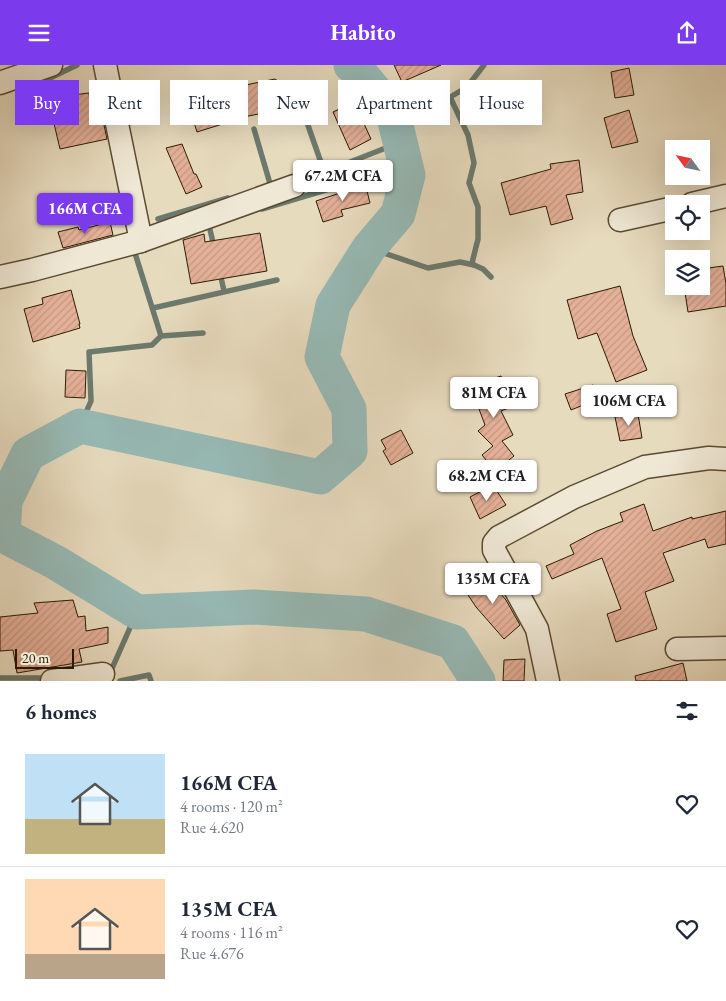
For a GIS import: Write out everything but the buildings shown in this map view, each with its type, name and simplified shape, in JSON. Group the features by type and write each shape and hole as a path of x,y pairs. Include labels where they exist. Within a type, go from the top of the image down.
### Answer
{"street":[{"path":"0,83 52,65"},
{"path":"105,65 141,241"},
{"path":"0,277 141,241 294,186"},
{"path":"710,200 726,196"},
{"path":"620,220 665,210"},
{"path":"548,681 537,629 494,550 494,543 499,537 574,497 645,467 709,458 726,459"},
{"path":"677,649 726,648"},
{"path":"52,681 104,674"}],"waterway":[{"path":"46,80 77,65"},
{"path":"351,65 355,67 393,113 408,175 398,214 369,248 333,305 322,357 349,409 350,451 320,477 80,426 28,454 5,501 3,535 55,562 137,612 254,607 366,614 453,642 478,681"},
{"path":"450,97 467,87 484,65"},
{"path":"450,97 468,135 474,163 469,183 478,207 478,239 472,263 474,265"},
{"path":"308,125 324,171"},
{"path":"254,129 271,187"},
{"path":"345,164 401,142"},
{"path":"295,180 340,165"},
{"path":"341,185 408,175"},
{"path":"262,209 339,186"},
{"path":"158,219 228,198"},
{"path":"209,225 214,247"},
{"path":"369,248 428,268 460,262 474,265 483,269 491,277"},
{"path":"134,250 161,336"},
{"path":"220,273 224,291"},
{"path":"153,308 277,280"},
{"path":"80,426 91,401 89,352 152,345 161,336 203,333"},
{"path":"110,673 137,612"},
{"path":"120,681 149,675 151,681"},
{"path":"0,678 48,678"}]}
